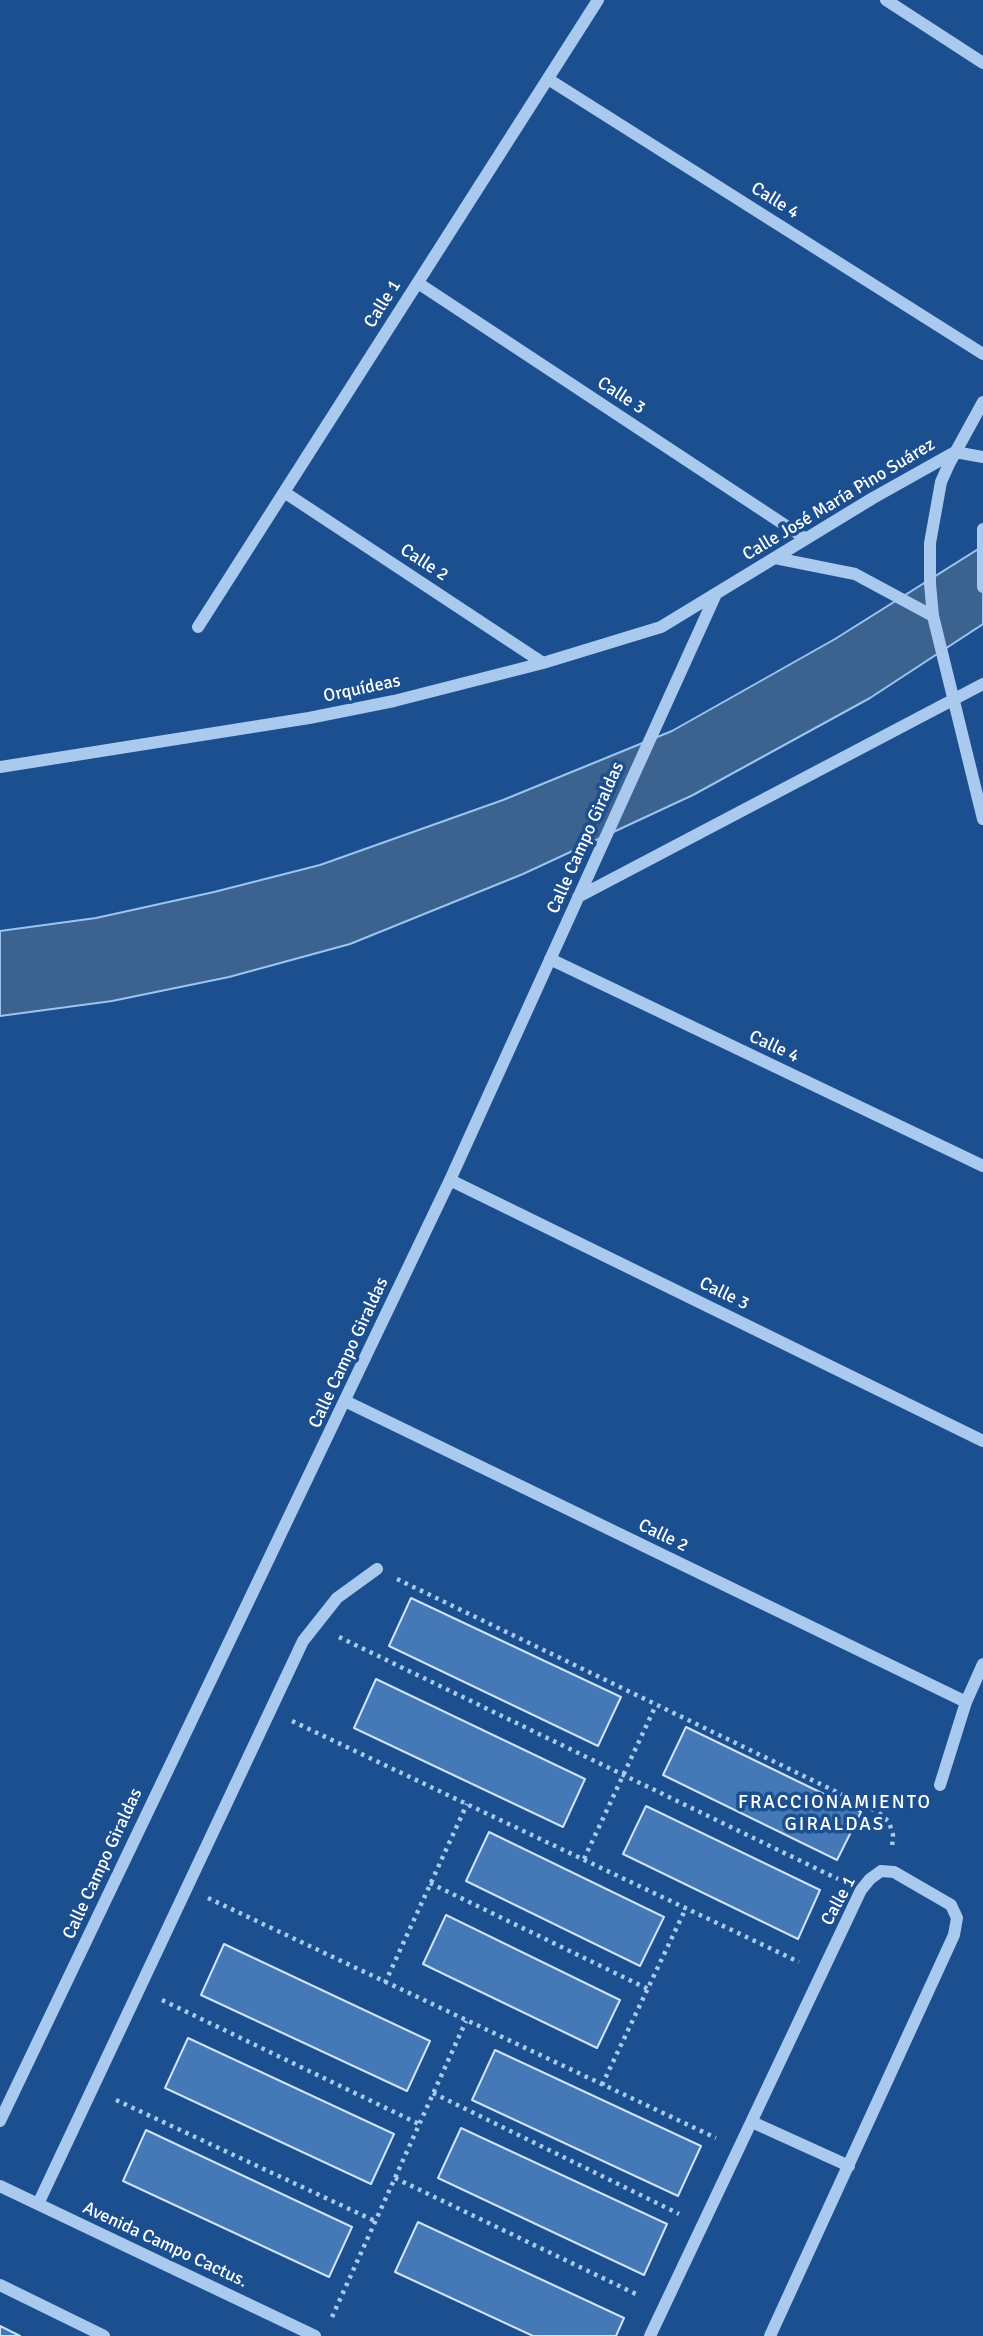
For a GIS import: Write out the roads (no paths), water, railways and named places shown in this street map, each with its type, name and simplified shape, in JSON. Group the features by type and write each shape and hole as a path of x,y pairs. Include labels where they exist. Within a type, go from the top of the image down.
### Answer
{"street":[{"name":"Calle 1","path":"198,627 598,0"},
{"path":"886,0 983,63"},
{"name":"Calle 4","path":"548,79 983,354"},
{"name":"Calle 3","path":"418,283 806,539"},
{"path":"983,402 941,482 930,543 933,616 983,818"},
{"name":"Calle José María Pino Suárez","path":"716,594 873,498 956,452 983,457"},
{"name":"Calle 2","path":"284,492 544,663"},
{"path":"983,529 983,587"},
{"path":"775,558 855,573 933,616"},
{"name":"Orquídeas","path":"0,767 309,718 467,684 661,627 716,594"},
{"name":"Calle Campo Giraldas","path":"0,2121 450,1180 716,594"},
{"path":"578,897 983,684"},
{"name":"Calle 4","path":"550,960 983,1166"},
{"name":"Calle 3","path":"450,1180 983,1441"},
{"name":"Calle 2","path":"345,1401 966,1702"},
{"path":"38,2204 303,1641 337,1598 377,1569"},
{"path":"940,1785 966,1702 983,1664"},
{"name":"Calle 1","path":"650,2336 861,1891 870,1879 881,1871 894,1872 941,1897 951,1905 957,1918 954,1936 849,2166"},
{"path":"752,2122 849,2166 770,2336"},
{"name":"Avenida Campo Cactus.","path":"0,2186 315,2336"},
{"path":"0,2285 104,2336"}],"water":[{"path":"983,546 983,624 870,698 693,795 523,874 350,944 229,977 112,1001 0,1016 0,931 96,918 320,865 503,800 672,731 835,639"}],"district":[{"name":"FRACCIONAMIENTO GIRALDAS","path":"835,1814"}]}
